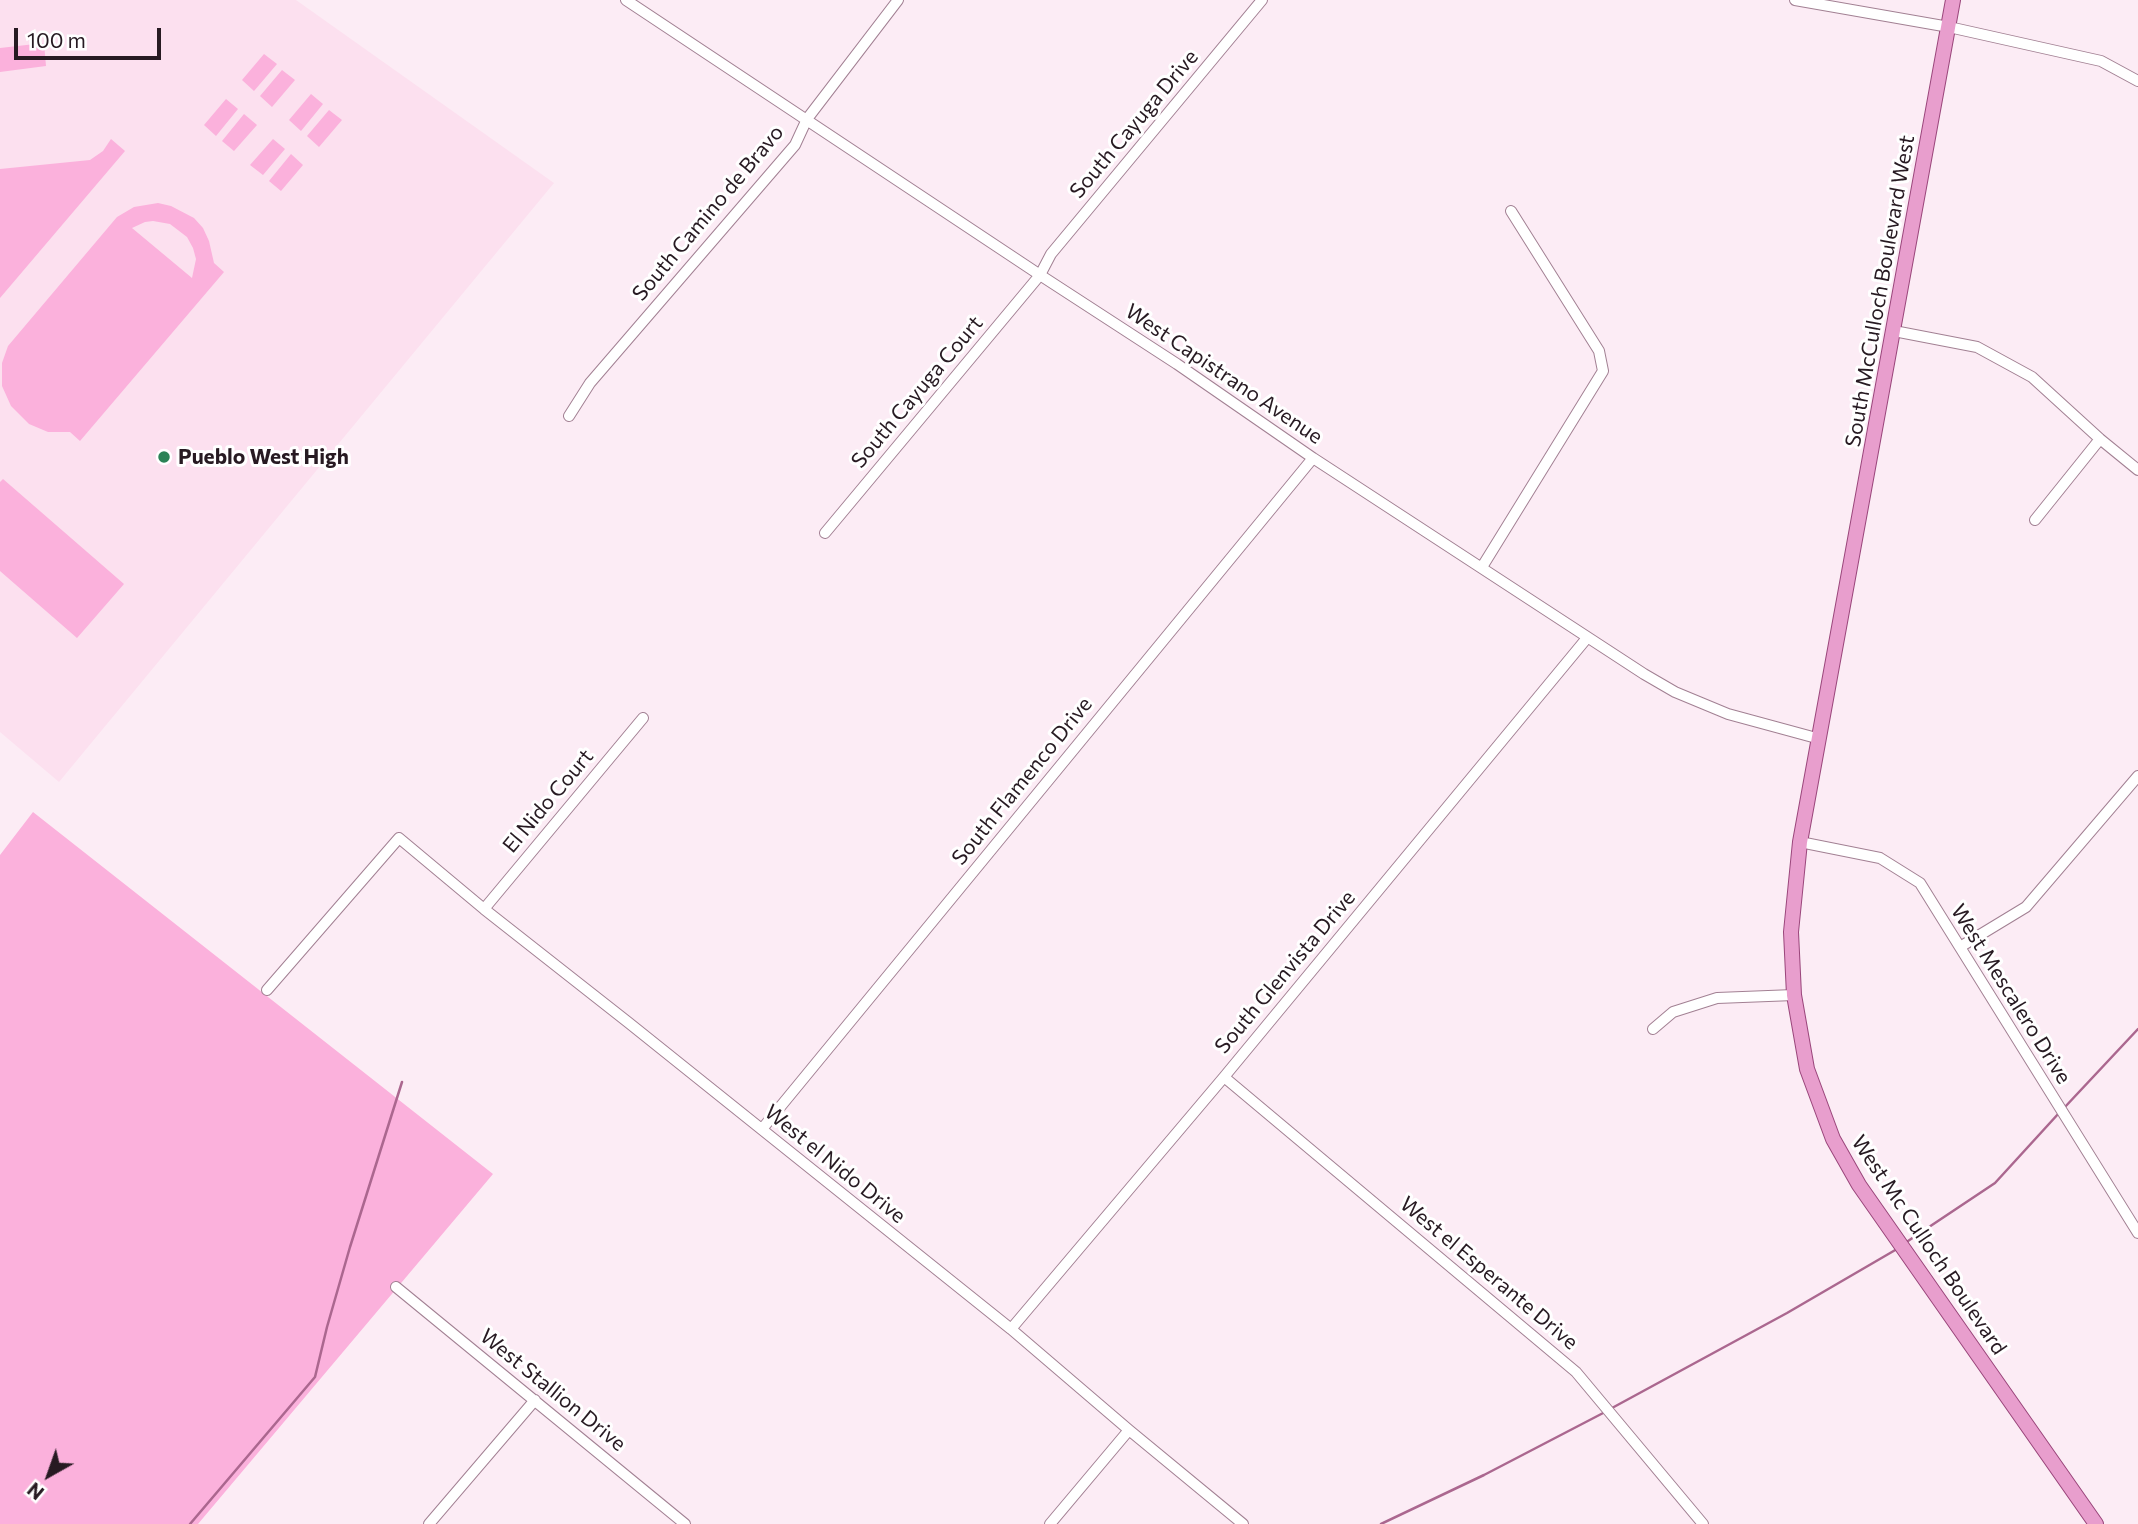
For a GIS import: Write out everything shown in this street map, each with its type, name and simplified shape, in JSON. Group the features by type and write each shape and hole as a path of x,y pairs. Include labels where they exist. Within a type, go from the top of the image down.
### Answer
{"main road":[{"name":"South McCulloch Boulevard West","path":"1847,589 1953,0"},
{"name":"West Mc Culloch Boulevard","path":"1847,589 1800,842 1791,932 1794,995 1807,1069 1833,1139 1859,1185 2096,1524"}],"street":[{"name":"West Capistrano Avenue","path":"626,0 1177,364 1313,458 1644,674 1699,703 1728,714 1820,739"},
{"name":"South Camino de Bravo","path":"569,416 590,383 795,145 807,119 898,0"},
{"name":"South Cayuga Drive","path":"1040,275 1051,254 1262,0"},
{"path":"1795,0 1948,27 2101,61 2138,81"},
{"path":"1482,567 1603,371 1599,351 1511,211"},
{"name":"South Cayuga Court","path":"825,533 1040,275"},
{"path":"1894,331 1977,348 2032,377 2138,470"},
{"path":"2035,520 2100,439"},
{"name":"South Flamenco Drive","path":"762,1129 1313,458"},
{"name":"South Glenvista Drive","path":"1011,1329 1224,1077 1587,638"},
{"name":"El Nido Court","path":"484,909 643,718"},
{"path":"1960,947 2026,906 2138,776"},
{"name":"West el Nido Drive","path":"267,990 399,838 484,909 1011,1329 1243,1524"},
{"name":"West Mescalero Drive","path":"1800,842 1880,858 1920,883 2138,1233"},
{"path":"1653,1029 1673,1012 1717,998 1794,995"},
{"name":"West el Esperante Drive","path":"1224,1077 1576,1372 1703,1524"},
{"name":"West Stallion Drive","path":"396,1287 685,1524"},
{"path":"429,1524 535,1400"},
{"path":"1050,1524 1129,1430"}],"shaded area":[{"name":"Pueblo West High","path":"0,0 296,0 554,183 59,782 0,732"},
{"path":"44,43 46,66 0,72 0,48"},
{"path":"264,54 277,64 254,91 242,80"},
{"path":"282,70 295,80 272,107 260,96"},
{"path":"311,94 323,104 301,131 289,120"},
{"path":"226,99 238,109 216,136 204,125"},
{"path":"329,110 342,120 319,147 307,136"},
{"path":"244,114 257,125 234,151 222,141"},
{"path":"111,139 125,151 0,298 0,169 90,160 103,151"},
{"path":"273,139 285,149 263,175 250,165"},
{"path":"291,154 303,165 281,191 269,181"},
{"path":"158,203 171,206 194,218 209,241 214,263 224,272 80,441 70,432 48,432 29,424 11,406 2,386 2,363 8,346 117,217 134,207","holes":["153,221 170,224 187,237 193,248 196,259 192,278 132,228"]},
{"path":"3,479 124,584 77,638 0,571 0,482"},
{"path":"33,812 493,1174 198,1524 0,1524 0,855"}],"waterway":[{"path":"2064,1108 2138,1029"},
{"path":"190,1524 315,1377 350,1247 402,1082"},
{"path":"1905,1243 1995,1183 2059,1113"},
{"path":"1612,1408 1787,1313 1897,1249"},
{"path":"1381,1524 1484,1475 1607,1411"}],"place":[{"name":"Pueblo West High","path":"164,457"}]}
